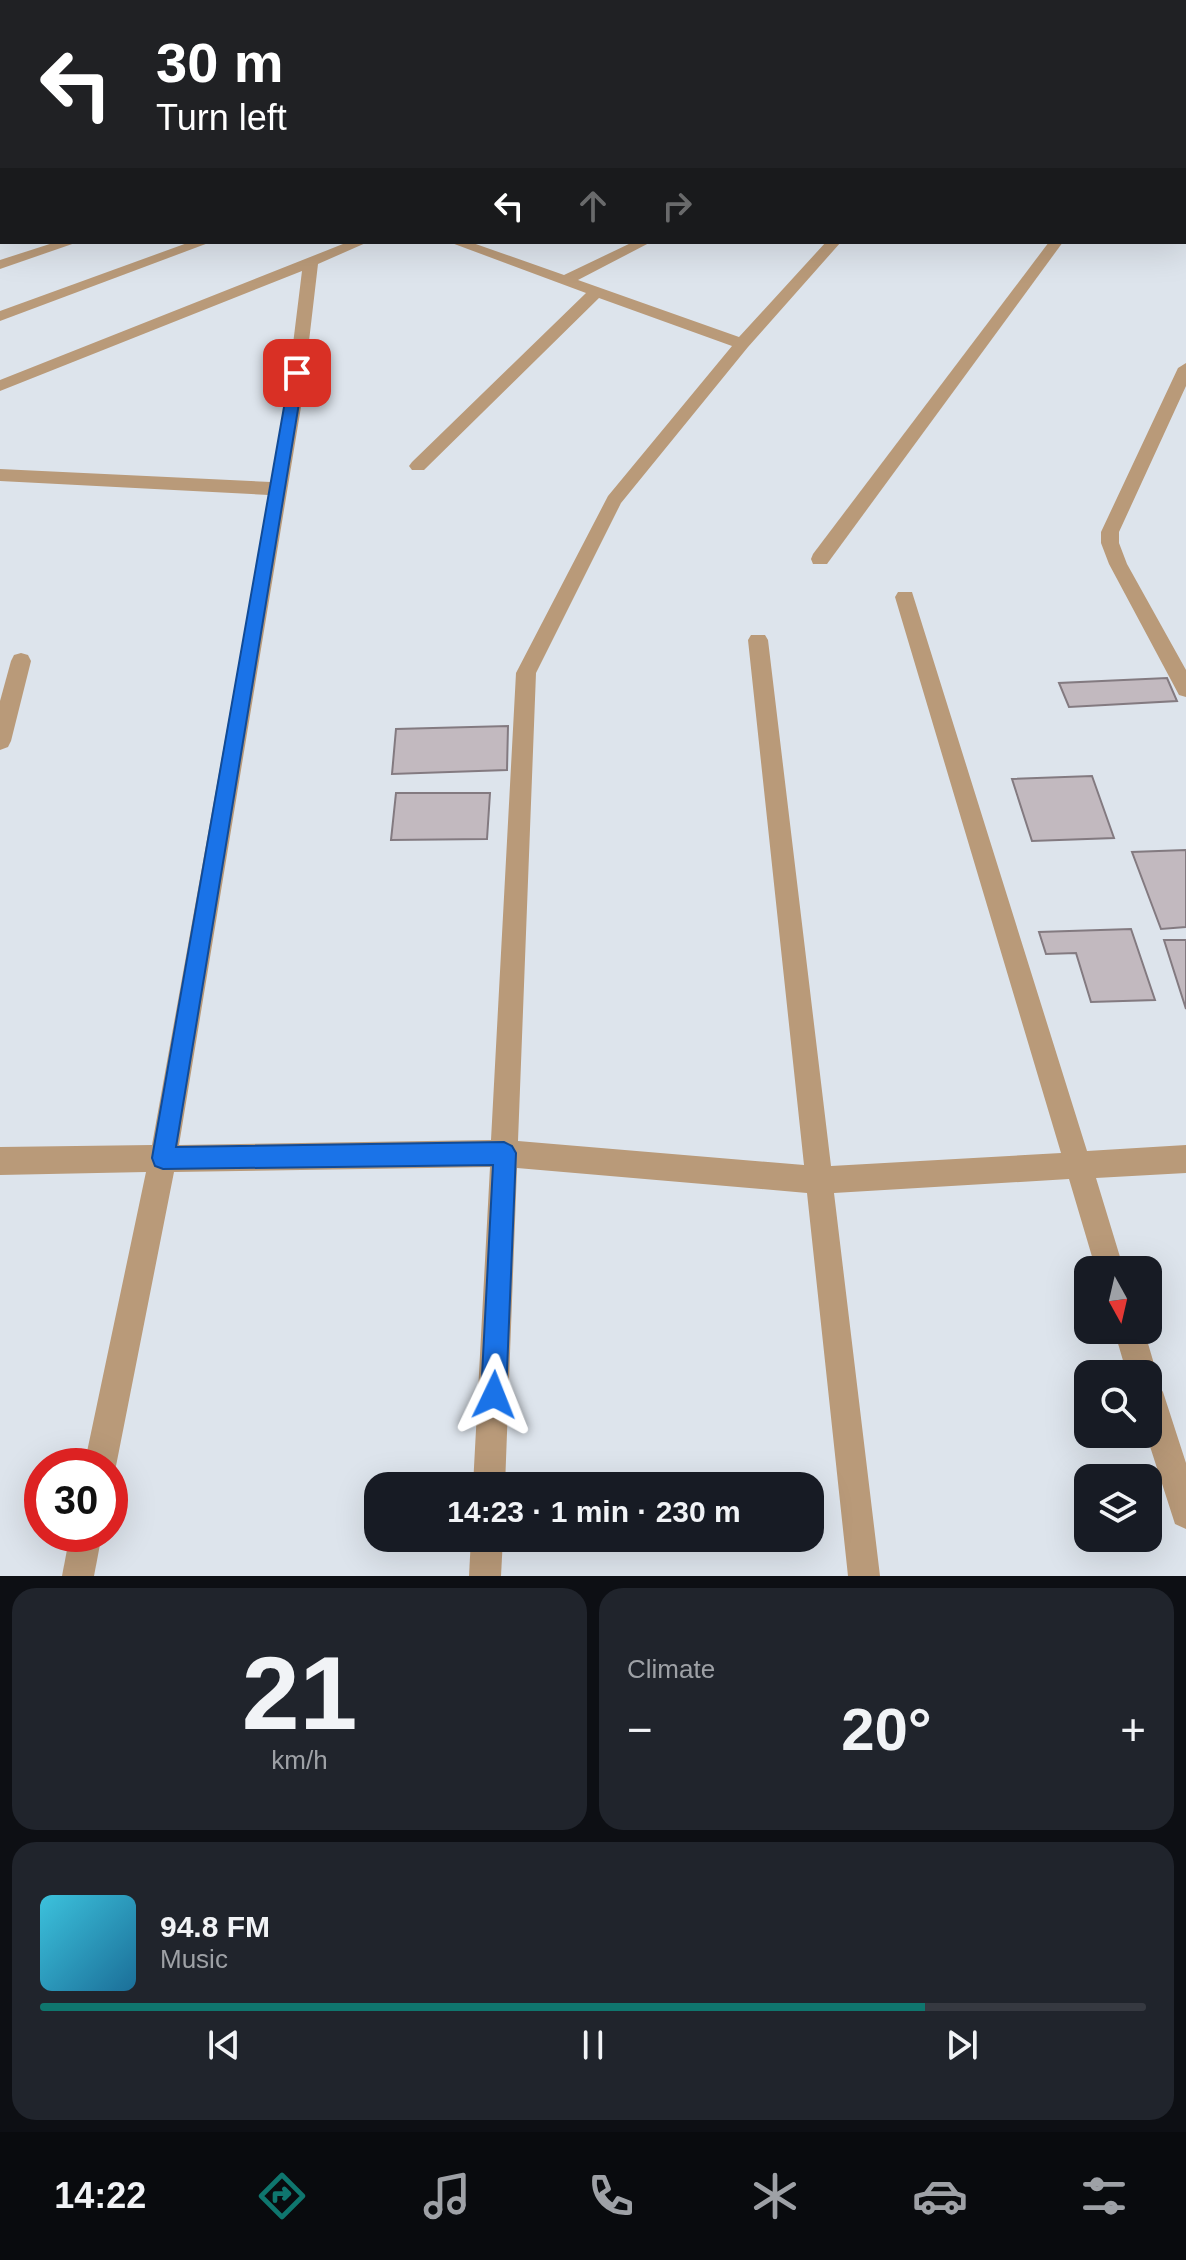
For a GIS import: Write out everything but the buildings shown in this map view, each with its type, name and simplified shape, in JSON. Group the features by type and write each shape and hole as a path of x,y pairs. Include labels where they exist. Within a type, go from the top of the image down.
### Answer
{"street":[{"path":"15,244 26,256"},
{"path":"0,265 65,244"},
{"path":"0,316 198,244"},
{"path":"2,380 316,254 354,244"},
{"path":"462,244 742,344"},
{"path":"564,281 640,244"},
{"path":"490,1472 526,673 614,500 742,344 832,244"},
{"path":"820,559 1054,245"},
{"path":"104,1448 163,1158 294,401 316,254"},
{"path":"418,466 596,292"},
{"path":"1186,368 1110,532 1110,543 1118,564 1186,689"},
{"path":"0,475 278,489"},
{"path":"905,597 1106,1256"},
{"path":"758,640 864,1576"},
{"path":"0,741 21,661"},
{"path":"0,1161 504,1153 819,1180 1186,1159"},
{"path":"1162,1437 1186,1513"},
{"path":"78,1576 83,1552"},
{"path":"485,1576 486,1552"}],"route":[{"path":"297,373 163,1158 504,1153 494,1395"}]}
